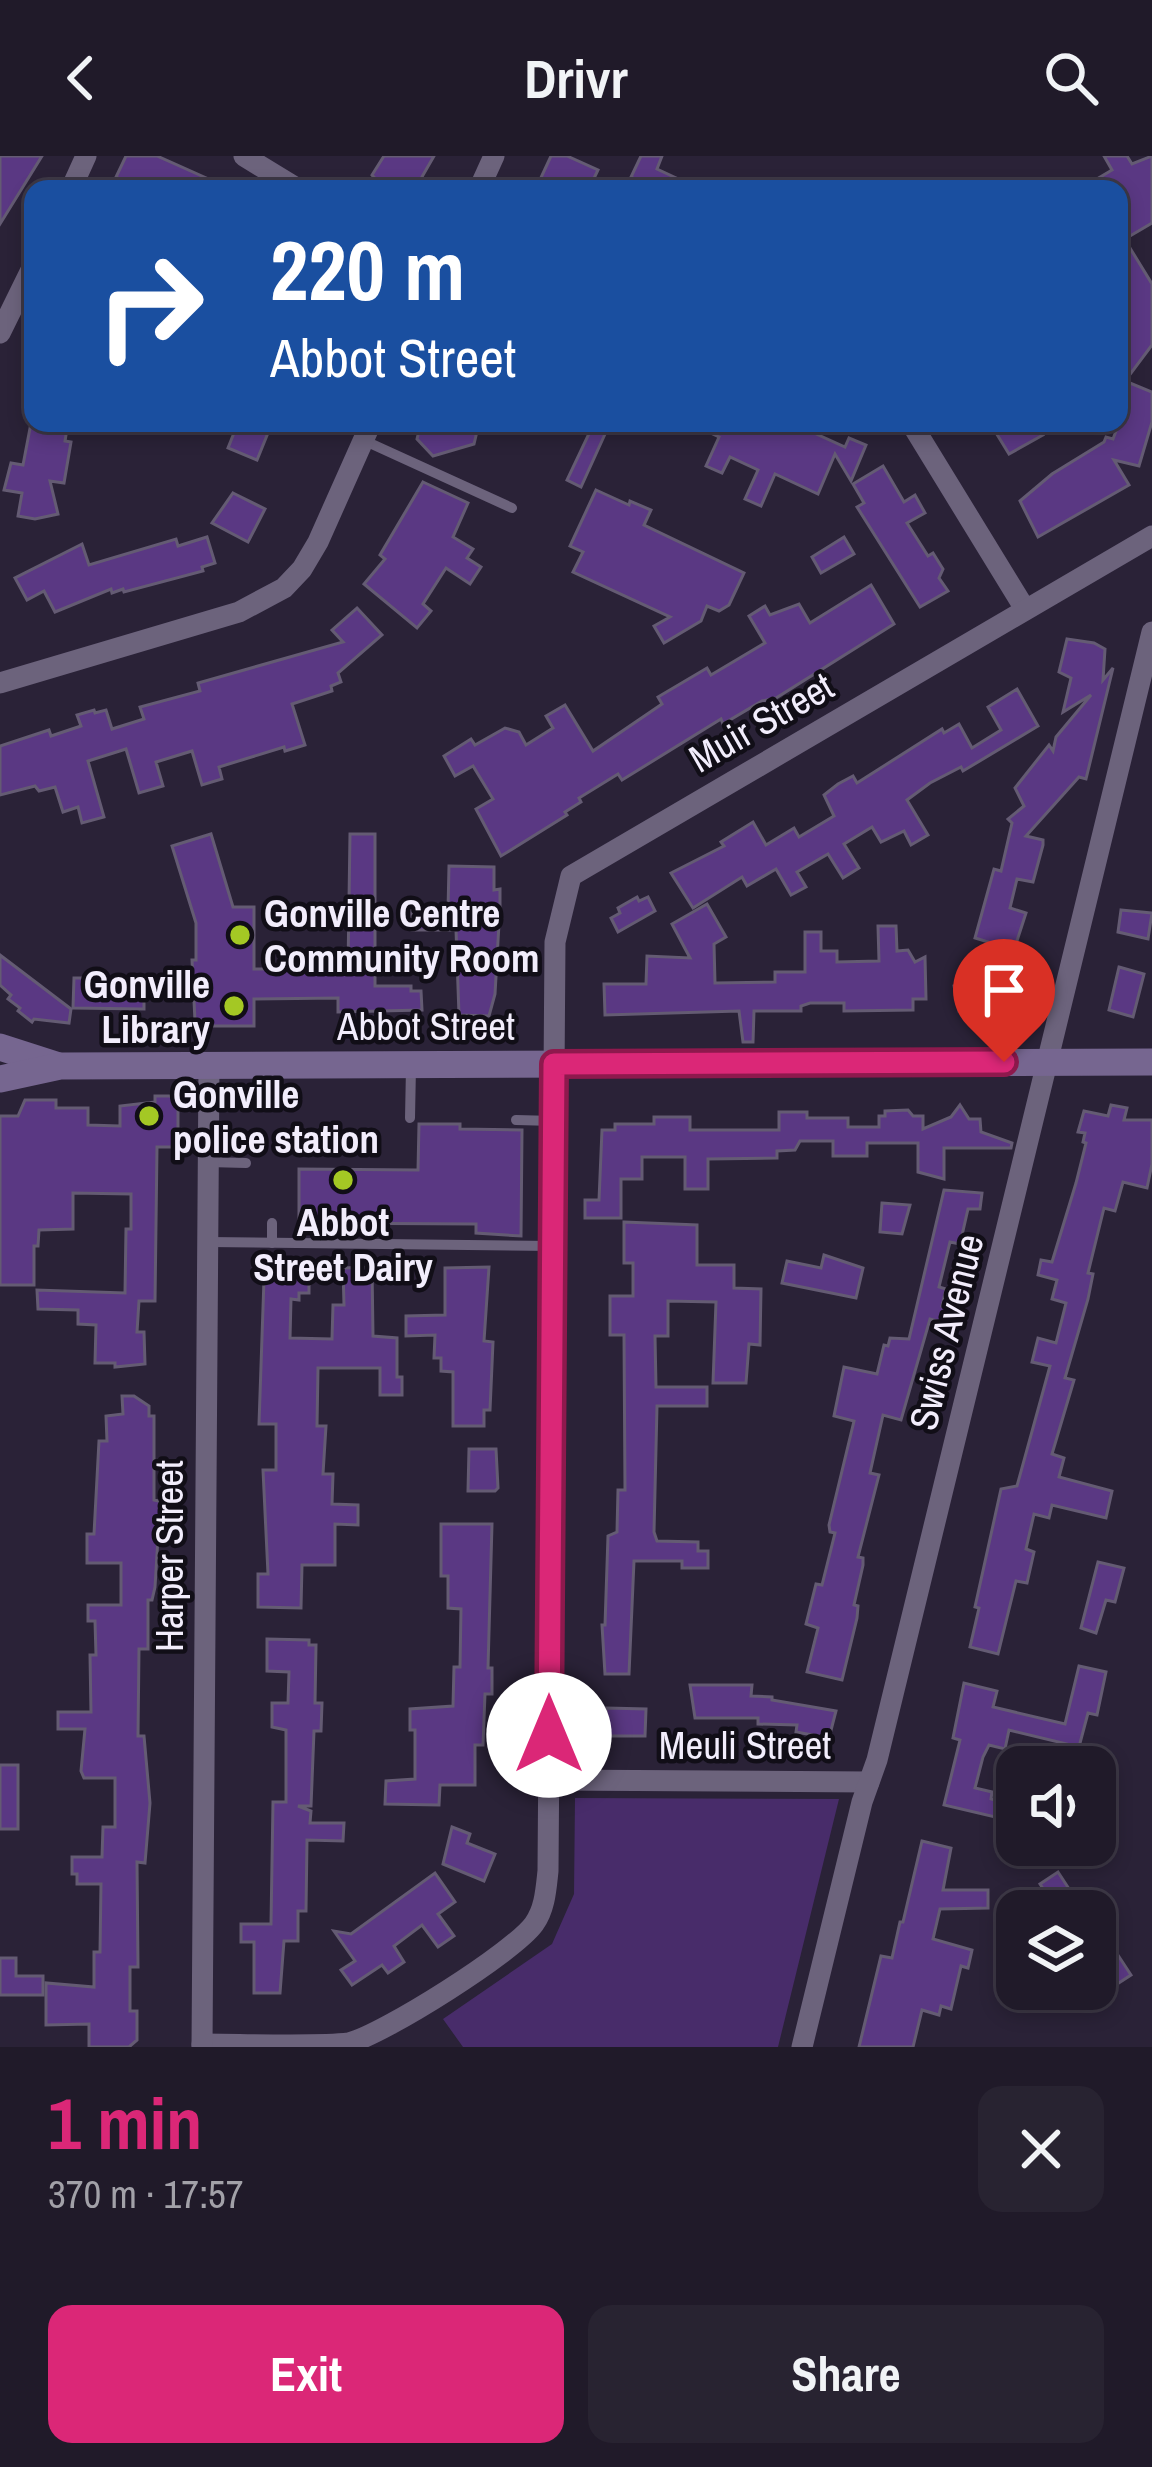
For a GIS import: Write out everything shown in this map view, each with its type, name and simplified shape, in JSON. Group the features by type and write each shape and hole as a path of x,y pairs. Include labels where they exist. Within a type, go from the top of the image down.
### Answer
{"street":[{"path":"244,156 283,180"},
{"path":"0,333 24,284"},
{"path":"1,680 239,612 284,588 318,542 367,432"},
{"path":"916,432 1024,609"},
{"name":"Muir Street","path":"202,2045 346,2044 378,2032 514,1944 544,1904 548,1871 555,941 571,876 1152,536"},
{"name":"Swiss Avenue","path":"802,2047 878,1760 1152,632"},
{"name":"Abbot Street","path":"0,1047 60,1066"},
{"name":"Abbot Street","path":"0,1079 60,1066 1152,1061"},
{"name":"Harper Street","path":"202,2045 209,1065"},
{"name":"Meuli Street","path":"548,1780 869,1782"}],"lane":[{"path":"369,432 512,508"},
{"path":"410,1118 411,1065"},
{"path":"516,1120 554,1121"},
{"path":"208,1162 246,1163"},
{"path":"272,1223 272,1243"},
{"path":"208,1242 553,1246"}],"shaded area":[{"path":"575,1798 839,1799 778,2047 463,2047 443,2019 552,1944 574,1894"}],"building":[{"path":"0,156 42,156 24,180 0,224"},
{"path":"126,156 157,156 211,180 122,180 116,177"},
{"path":"384,156 434,156 420,180 376,180 372,175"},
{"path":"551,156 567,156 598,170 593,180 540,180"},
{"path":"641,156 662,156 657,169 681,180 638,180 631,177"},
{"path":"1104,156 1127,156 1132,164 1152,156 1152,223 1130,236 1128,180 1095,180 1112,170"},
{"path":"1128,245 1152,284 1152,345 1128,377"},
{"path":"1128,382 1152,392 1152,422 1139,466 1114,460 1129,485 1038,537 1020,501 1106,437 1113,439 1116,432 1128,432"},
{"path":"29,432 66,432 65,441 71,442 64,483 50,481 58,514 35,519 18,516 22,493 4,490 11,463 23,465"},
{"path":"234,432 268,432 257,460 228,448"},
{"path":"419,432 477,432 474,444 433,456 417,439"},
{"path":"590,432 606,432 581,487 567,480"},
{"path":"708,432 812,432 845,447 849,438 866,445 851,481 835,454 818,494 775,474 761,506 745,499 758,470 730,457 722,473 706,466 719,437"},
{"path":"996,432 1041,432 1043,435 1009,454"},
{"path":"883,466 904,502 915,495 925,513 907,523 928,556 933,553 943,569 939,578 948,591 920,607 857,507 864,503 853,484"},
{"path":"423,482 468,503 453,537 473,549 467,558 481,567 470,584 446,568 423,604 431,611 417,628 364,584 385,559 380,555"},
{"path":"596,490 651,510 644,525 744,573 729,605 719,611 707,606 701,621 664,643 654,626 670,617 573,572 583,552 570,546"},
{"path":"233,493 265,509 248,542 212,523"},
{"path":"207,537 215,563 202,567 203,571 124,592 112,593 111,589 55,612 44,591 27,600 15,578 82,544 89,565 176,539 178,546"},
{"path":"844,537 854,554 821,573 812,557"},
{"path":"871,585 894,624 776,698 723,724 721,719 622,780 618,774 579,798 581,802 567,815 501,856 476,809 493,799 473,766 455,776 444,756 471,739 475,745 505,728 519,732 526,745 553,728 546,716 565,705 593,751 662,704 658,697 707,668 711,675 765,643 749,616 765,606 770,615 799,604 810,623"},
{"path":"357,608 382,635 338,673 341,682 331,686 332,691 292,704 305,745 219,767 222,779 202,785 192,751 156,762 163,786 139,793 126,749 88,761 104,817 82,823 78,807 63,812 55,787 39,791 35,786 0,795 0,746 49,730 51,736 81,726 77,715 94,710 106,710 112,729 144,719 140,707 200,691 198,683 343,642 332,630"},
{"path":"1067,639 1105,649 1103,680 1113,668 1086,779 1079,777 1026,836 1043,840 1043,845 1033,882 1017,879 1010,908 1026,913 1014,950 975,938 994,869 1001,871 1012,823 1008,819 1024,806 1015,788 1049,745 1053,751 1056,737 1091,695 1063,712 1071,678 1059,672"},
{"path":"1017,689 1038,726 907,800 928,835 911,845 904,831 881,842 872,827 844,844 859,868 843,878 828,854 797,872 806,887 791,895 776,869 747,886 742,877 693,908 671,873 724,846 721,842 753,822 766,845 794,828 799,837 834,816 824,795 838,784 853,776 857,783 942,729 944,733 959,724 972,748 1001,730 988,707"},
{"path":"211,834 233,907 254,907 254,969 348,969 350,834 375,834 375,986 411,986 411,991 421,991 422,1010 338,1012 338,998 254,999 254,1026 202,1026 202,1021 195,1021 192,960 196,960 196,923 172,846"},
{"path":"449,866 494,867 494,890 500,889 495,994 489,1016 459,1015 456,930 412,930 412,910 448,910"},
{"path":"637,897 639,901 648,897 655,911 618,932 611,918"},
{"path":"707,904 726,937 714,944 715,983 775,982 775,972 805,972 805,932 821,932 821,951 837,951 837,962 879,961 878,926 896,926 897,951 908,950 915,962 925,957 926,999 913,999 913,1010 844,1011 844,1003 810,1003 801,1006 801,1011 754,1011 753,1042 743,1042 739,1011 605,1015 604,984 646,984 647,956 690,958 672,924"},
{"path":"1121,910 1152,913 1148,939 1118,932"},
{"path":"0,955 71,1009 69,1023 32,1022 18,1011 0,985"},
{"path":"1119,967 1144,974 1133,1017 1109,1010"},
{"path":"1019,972 1006,1017 975,1007 959,1011 954,986 978,981 995,987 997,977"},
{"path":"74,978 144,978 144,1009 73,1008"},
{"path":"155,1096 178,1096 178,1140 175,1147 157,1147 155,1301 139,1301 137,1332 144,1332 145,1364 115,1367 115,1363 95,1363 96,1325 78,1324 78,1310 38,1309 37,1290 125,1293 131,1194 73,1193 73,1229 39,1230 34,1285 0,1285 0,1116 18,1116 25,1100 56,1100 56,1108 88,1108 88,1125 120,1126 120,1106 155,1102"},
{"path":"960,1105 969,1119 980,1119 981,1132 1012,1143 1011,1148 944,1148 944,1179 918,1172 918,1143 867,1143 867,1156 833,1156 833,1141 800,1141 795,1150 777,1151 777,1158 708,1159 708,1189 685,1189 685,1157 642,1157 642,1179 621,1179 621,1218 585,1218 585,1200 599,1200 602,1130 615,1130 615,1124 654,1124 654,1117 690,1117 690,1130 779,1130 779,1112 807,1112 807,1118 848,1118 848,1127 879,1127 879,1116 885,1116 885,1111 908,1110 913,1116 923,1116 923,1129 951,1117"},
{"path":"1111,1105 1127,1108 1124,1120 1152,1120 1152,1164 1147,1188 1123,1182 1115,1211 1104,1208 1088,1273 1093,1274 1088,1299 1065,1378 1074,1380 1052,1454 1064,1458 1059,1477 1112,1491 1106,1518 1052,1505 1049,1518 1034,1514 1026,1549 1034,1552 1027,1583 1016,1581 998,1654 970,1647 979,1608 975,1607 1001,1489 1017,1486 1050,1366 1032,1362 1038,1338 1056,1343 1066,1303 1052,1299 1057,1280 1038,1275 1041,1260 1052,1262 1076,1183 1086,1143 1085,1133 1078,1132 1084,1111 1108,1116"},
{"path":"419,1124 522,1130 521,1236 476,1233 476,1224 299,1223 299,1169 418,1170"},
{"path":"944,1190 982,1193 980,1209 968,1209 960,1244 950,1242 939,1287 946,1289 942,1306 949,1307 945,1323 930,1319 901,1420 883,1415 870,1473 879,1475 858,1557 863,1558 863,1565 854,1605 858,1606 857,1618 842,1680 807,1672 818,1628 806,1624 835,1533 829,1525 854,1421 834,1416 844,1367 877,1374 890,1338 909,1339"},
{"path":"882,1203 910,1205 902,1234 880,1232"},
{"path":"624,1222 697,1225 697,1265 734,1265 734,1288 761,1289 760,1345 749,1344 746,1383 713,1383 716,1302 668,1301 668,1336 655,1336 656,1387 707,1387 707,1406 657,1406 654,1532 657,1541 698,1542 698,1551 708,1551 708,1568 682,1568 682,1561 634,1561 629,1674 605,1674 602,1625 608,1536 617,1532 618,1490 625,1490 624,1335 610,1335 610,1296 633,1296 633,1263 624,1263"},
{"path":"824,1255 863,1268 856,1298 782,1283 787,1261 821,1268"},
{"path":"271,1262 309,1262 309,1293 291,1299 290,1338 332,1339 333,1305 344,1305 343,1268 372,1267 373,1336 397,1338 397,1377 402,1377 402,1395 380,1395 380,1368 318,1368 317,1426 326,1426 323,1474 333,1474 332,1504 358,1505 358,1525 335,1524 335,1565 302,1565 301,1608 258,1607 258,1574 268,1574 263,1470 276,1470 276,1424 259,1424 264,1279 271,1279"},
{"path":"489,1267 484,1341 493,1342 490,1410 484,1410 484,1426 453,1426 453,1372 441,1371 441,1358 434,1358 435,1335 406,1336 406,1316 445,1315 445,1268"},
{"path":"122,1396 134,1396 154,1416 154,1500 168,1503 167,1521 159,1521 155,1587 148,1600 148,1649 139,1649 138,1736 144,1736 150,1803 145,1863 137,1862 138,1967 130,1967 130,2011 137,2011 137,2040 129,2047 89,2047 89,2024 46,2025 46,1983 94,1987 94,1952 100,1952 101,1884 77,1884 72,1857 102,1857 103,1827 115,1827 115,1778 84,1778 85,1729 58,1729 58,1712 91,1712 90,1655 96,1655 95,1621 88,1621 88,1605 121,1605 121,1563 87,1563 87,1534 94,1534 99,1441 107,1441 106,1416 123,1414"},
{"path":"469,1449 496,1449 495,1491 468,1491"},
{"path":"441,1524 492,1524 488,1668 492,1668 492,1694 485,1694 483,1745 475,1745 475,1785 440,1785 439,1805 385,1804 386,1781 415,1779 410,1709 453,1706 454,1667 460,1667 461,1609 448,1608 448,1576 441,1576"},
{"path":"1098,1562 1124,1568 1115,1602 1106,1600 1096,1633 1081,1628"},
{"path":"267,1639 309,1640 309,1645 316,1645 315,1703 322,1703 321,1731 314,1731 311,1806 298,1806 311,1811 310,1823 344,1823 343,1841 307,1840 306,1911 298,1911 298,1941 284,1941 280,1993 254,1993 254,1942 241,1942 241,1924 271,1924 273,1802 286,1802 286,1730 272,1727 272,1703 288,1703 289,1672 267,1671"},
{"path":"1079,1666 1106,1672 1097,1715 1088,1713 1079,1746 1009,1730 1006,1746 989,1745 975,1788 992,1792 996,1817 944,1805 960,1740 953,1738 964,1683 997,1691 993,1707 1065,1724"},
{"path":"690,1685 752,1685 751,1696 836,1711 829,1738 796,1732 797,1725 758,1724 758,1718 695,1718"},
{"path":"606,1708 646,1709 645,1736 606,1736"},
{"path":"0,1765 18,1765 18,1829 0,1829"},
{"path":"452,1827 470,1834 467,1843 495,1854 484,1881 443,1864"},
{"path":"922,1841 951,1848 943,1890 988,1890 988,1908 940,1909 933,1939 972,1950 968,1968 961,1966 951,2009 941,2006 939,2015 922,2010 913,2047 859,2047 881,1956 892,1958"},
{"path":"1058,1872 1070,1890 1044,1890 1040,1884"},
{"path":"435,1873 455,1902 438,1914 454,1936 438,1947 422,1925 394,1946 404,1962 388,1973 382,1965 352,1985 341,1970 355,1961 334,1931 351,1934"},
{"path":"1116,1952 1131,1975 1116,1985"},
{"path":"0,1958 16,1958 16,1976 43,1976 43,1995 0,1995"}],"place":[{"name":"Gonville Centre Community Room","path":"240,935"},
{"name":"Gonville Library","path":"234,1006"},
{"name":"Gonville police station","path":"149,1116"},
{"name":"Abbot Street Dairy","path":"343,1180"}],"route":[{"path":"549,1735 554,1064 1004,1062"}]}
